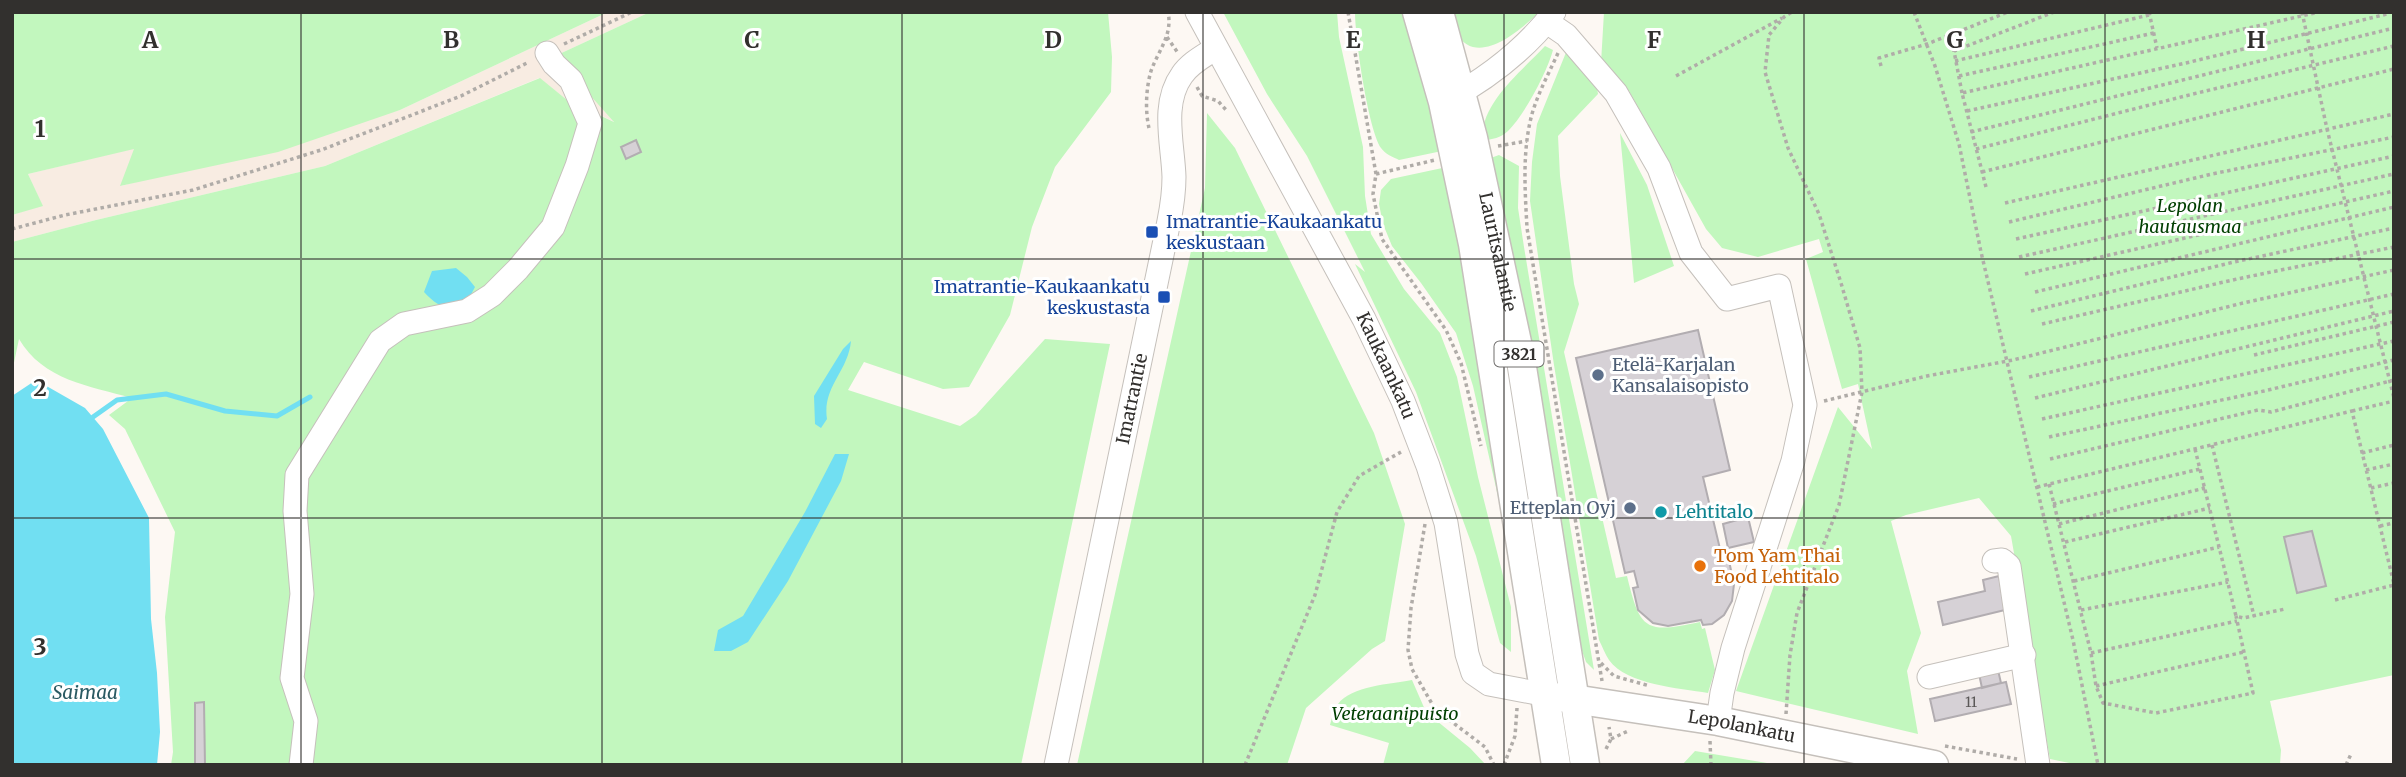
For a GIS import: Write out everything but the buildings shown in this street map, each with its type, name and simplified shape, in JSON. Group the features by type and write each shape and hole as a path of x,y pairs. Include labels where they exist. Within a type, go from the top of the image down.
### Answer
{"main road":[{"name":"Lauritsalantie","path":"1417,12 1451,98 1473,138 1521,360 1576,700"},
{"name":"Lauritsalantie","path":"1439,12 1473,244 1547,695"},
{"name":"Lepolankatu","path":"1547,695 1606,703 1714,731 1934,765"},
{"name":"3821","path":"1547,695 1556,765"},
{"name":"3821","path":"1576,700 1594,759"}],"street":[{"name":"Kaukaankatu","path":"1197,12 1364,319 1403,401 1429,466 1446,523 1467,653 1473,673 1489,684 1547,695"},
{"path":"1451,98 1501,67 1536,36 1551,17 1616,93 1659,168 1690,253 1727,299 1779,286 1805,405 1793,461 1733,649 1714,731"},
{"name":"Imatrantie","path":"1056,765 1170,221 1174,179 1170,111 1172,93 1187,68 1216,48"},
{"path":"301,765 306,721 292,678 302,594 295,511 297,475 380,341 404,324 467,311 492,295 553,227 577,166 590,123 571,80 547,53"},
{"path":"1994,561 2002,560 2010,566 2038,765"},
{"path":"1929,677 2024,655"}],"path":[{"path":"12,229 65,215 192,190 321,150 460,96 632,12"},
{"path":"1168,12 1170,22 1167,37 1202,96 1218,101 1231,115"},
{"path":"1348,12 1376,174 1373,194 1382,239 1426,299 1451,341 1461,363 1482,450"},
{"path":"1914,12 1959,144 2073,640 2098,765"},
{"path":"1881,66 1879,58 1927,44 2008,12"},
{"path":"1986,187 1954,51 2054,12"},
{"path":"1962,93 2319,12"},
{"path":"1955,61 2149,14 2157,48"},
{"path":"2037,487 2394,399 2357,254 2302,14"},
{"path":"1966,111 2388,14"},
{"path":"1676,76 1784,17"},
{"path":"1971,132 2394,28"},
{"path":"1959,76 2154,33"},
{"path":"1566,35 1532,113 1524,180 1528,239 1611,739 1594,759"},
{"path":"1976,149 2394,46"},
{"path":"1982,172 2394,69"},
{"path":"2004,203 2394,114"},
{"path":"2009,222 2212,174 2394,137"},
{"path":"1498,146 1527,141"},
{"path":"2016,239 2394,156"},
{"path":"1376,174 1440,158"},
{"path":"2019,257 2394,174"},
{"path":"2025,274 2394,191"},
{"path":"2035,292 2348,216 2394,208"},
{"path":"2031,311 2394,228"},
{"path":"2042,324 2394,247"},
{"path":"1805,405 1927,376 2007,361 2243,303 2394,270"},
{"path":"2029,377 2394,294"},
{"path":"2035,398 2394,311"},
{"path":"2254,355 2394,322"},
{"path":"2042,419 2394,341"},
{"path":"1980,360 1982,366"},
{"path":"2049,436 2264,391 2394,360"},
{"path":"2050,459 2258,410 2271,412 2391,381"},
{"path":"2334,600 2394,585 2352,411"},
{"path":"1245,765 1315,595 1337,512 1359,476 1401,452 1397,442"},
{"path":"2212,445 2254,616"},
{"path":"2362,453 2394,445"},
{"path":"2049,484 2081,610 2096,686 2103,703 2157,713 2253,693 2195,449"},
{"path":"2366,470 2394,464"},
{"path":"2053,504 2200,470"},
{"path":"2371,488 2394,483"},
{"path":"2059,524 2205,488"},
{"path":"2064,542 2210,508"},
{"path":"1422,513 1425,525 1411,608 1408,650 1412,668 1435,709 1485,747 1494,765"},
{"path":"2380,526 2394,523"},
{"path":"2074,581 2219,547"},
{"path":"2388,559 2394,558"},
{"path":"2081,610 2228,582"},
{"path":"2091,653 2285,609"},
{"path":"2096,686 2244,652"},
{"path":"1504,765 1515,736 1518,691"},
{"path":"1711,765 1714,731"},
{"path":"2346,765 2351,754"}],"shaded area":[{"path":"608,12 650,12 555,56 617,123 567,100 539,78 325,166 12,242 12,215 42,205 28,174 135,148 121,186 400,110"}],"green space":[{"path":"12,12 608,12 400,110 278,152 120,186 134,149 28,174 43,206 12,215"},
{"path":"650,12 1108,12 1112,57 1111,92 1055,167 1032,227 1010,315 969,387 943,389 864,362 848,390 960,426 976,415 1045,339 1110,344 1021,765 171,765 173,752 165,617 175,532 125,429 109,415 132,398 84,385 54,373 29,353 19,339 12,372 12,242 325,166 540,78 567,100 614,122 555,56"},
{"path":"1223,12 1337,12 1339,37 1363,147 1365,196 1371,234 1404,289 1440,333 1457,377 1478,477 1511,607 1511,652 1500,643 1476,556 1416,392 1355,264 1365,272 1307,156 1267,94"},
{"path":"1355,12 1408,12 1442,151 1399,160 1381,148 1367,103"},
{"path":"1450,12 1539,12 1499,43 1475,47 1465,43 1456,33"},
{"name":"Lepolan hautausmaa","path":"1604,12 2394,12 2394,675 2270,701 2281,750 2280,764 2292,765 2079,765 2050,759 2011,536 1979,498 1891,521 1921,633 1907,671 1918,734 1736,691 1838,407 1872,449 1858,384 1842,389 1806,259 1823,252 1819,239 1758,257 1722,248 1706,229 1629,91 1601,63"},
{"path":"1545,46 1553,50 1546,70 1515,124 1496,138 1483,141 1483,128 1494,102"},
{"path":"1567,50 1596,81 1598,94 1558,136 1560,176 1579,304 1564,352 1616,578 1627,576 1636,608 1648,624 1667,627 1700,622 1702,629 1705,628 1715,670 1708,693 1654,684 1628,675 1609,660 1599,640 1530,201 1537,124"},
{"path":"1207,113 1235,148 1374,433 1405,524 1385,641 1372,649 1306,708 1287,765 1077,765 1205,188"},
{"path":"1620,133 1647,185 1674,266 1634,283"},
{"path":"1499,155 1519,166 1518,208 1594,670 1586,662 1576,634 1488,159"},
{"path":"1447,167 1446,183 1469,297 1511,554 1473,386 1456,333 1392,246 1379,204 1381,190 1391,179"},
{"name":"Veteraanipuisto","path":"1412,680 1426,712 1470,748 1486,765 1383,765 1389,743 1330,725 1338,704 1352,693"},
{"path":"1695,751 1779,765 1682,765"}],"water":[{"path":"456,268 475,287 466,304 443,306 424,292 432,271"},
{"path":"851,341 845,362 828,398 827,419 821,428 815,424 814,396 843,349"},
{"name":"Saimaa","path":"36,380 85,408 103,429 149,518 151,619 160,732 157,765 12,765 12,396"},
{"path":"835,454 849,454 841,481 788,581 748,642 731,651 714,651 718,630 743,616 805,512"}],"waterway":[{"path":"93,417 117,400 166,394 225,411 277,416 310,397"}],"place":[{"name":"Imatrantie-Kaukaankatu keskustaan","path":"1152,232"},
{"name":"Imatrantie-Kaukaankatu keskustasta","path":"1164,297"},
{"name":"Etelä-Karjalan Kansalaisopisto","path":"1598,375"},
{"name":"Etteplan Oyj","path":"1630,508"},
{"name":"Lehtitalo","path":"1661,512"},
{"name":"Tom Yam Thai Food Lehtitalo","path":"1700,566"}]}
